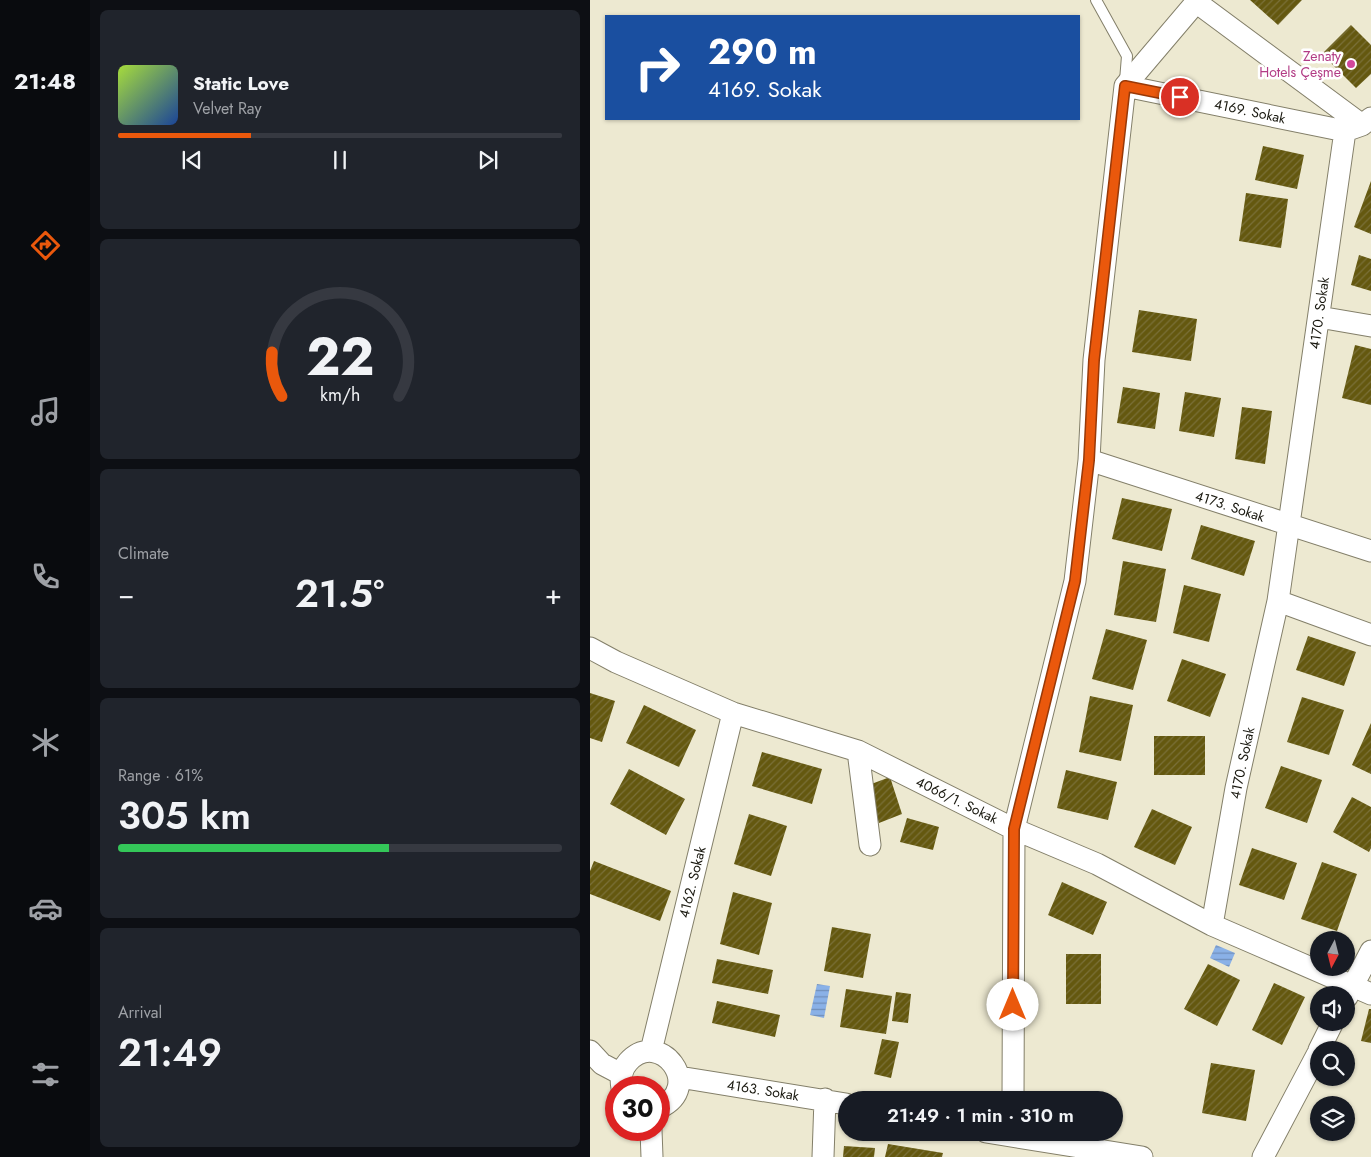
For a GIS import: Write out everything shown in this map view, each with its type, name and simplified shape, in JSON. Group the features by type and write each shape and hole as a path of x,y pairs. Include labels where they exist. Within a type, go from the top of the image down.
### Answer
{"street":[{"path":"1013,1091 1014,829 1075,581 1089,460 1094,360 1125,86 1197,1 1359,125"},
{"name":"4169. Sokak","path":"1125,86 1359,125"},
{"name":"4170. Sokak","path":"1212,925 1236,788 1278,601 1319,317 1359,125"},
{"path":"1319,317 1371,326"},
{"name":"4173. Sokak","path":"1089,460 1371,551"},
{"path":"1278,601 1371,635"},
{"name":"4066/1. Sokak","path":"590,648 616,662 733,713 858,751 1014,829 1097,864 1212,925 1357,992"},
{"name":"4162. Sokak","path":"651,1051 733,713"},
{"path":"858,751 870,845"},
{"path":"1357,992 1371,951"},
{"path":"590,1051 615,1076"},
{"path":"623,1076 632,1057 651,1051 670,1059 679,1077 678,1087 670,1101"},
{"path":"1263,1157 1310,1067"},
{"name":"4163. Sokak","path":"679,1077 838,1102"},
{"path":"823,1157 825,1099"},
{"path":"651,1141 652,1157"},
{"path":"1013,1142 1142,1157"}],"lane":[{"path":"1096,0 1127,56 1125,86"}],"water":[{"path":"1216,945 1235,953 1229,967 1210,958"},
{"path":"817,984 830,986 824,1018 810,1015"}],"building":[{"path":"1250,0 1302,0 1278,25"},
{"name":"Zenaty Hotels Çeşme","path":"1351,25 1371,45 1371,74 1356,88 1322,54"},
{"path":"1263,146 1304,155 1297,189 1255,180"},
{"path":"1371,181 1371,234 1354,227"},
{"path":"1246,193 1288,199 1281,248 1239,241"},
{"path":"1359,255 1371,259 1371,291 1351,285"},
{"path":"1139,310 1197,319 1191,361 1132,352"},
{"path":"1355,345 1371,349 1371,405 1342,398"},
{"path":"1123,387 1160,393 1155,429 1117,423"},
{"path":"1185,392 1221,398 1214,437 1179,431"},
{"path":"1242,407 1272,411 1265,464 1235,459"},
{"path":"1122,498 1172,509 1162,551 1112,539"},
{"path":"1201,525 1255,541 1244,576 1191,559"},
{"path":"1123,561 1166,569 1156,622 1114,615"},
{"path":"1184,585 1221,594 1209,642 1173,633"},
{"path":"1106,629 1147,640 1133,690 1092,679"},
{"path":"1308,636 1356,652 1344,686 1296,670"},
{"path":"1182,659 1226,674 1210,717 1167,701"},
{"path":"590,693 615,701 602,742 590,738"},
{"path":"1090,696 1133,705 1121,761 1079,752"},
{"path":"1302,697 1344,710 1329,755 1287,742"},
{"path":"644,705 696,730 679,767 626,743"},
{"path":"1371,723 1371,774 1352,765"},
{"path":"1154,736 1205,736 1205,775 1154,775"},
{"path":"762,752 822,769 812,804 752,786"},
{"path":"1281,766 1322,780 1307,823 1265,808"},
{"path":"629,769 685,799 666,835 610,804"},
{"path":"1066,770 1117,782 1108,820 1057,808"},
{"path":"890,777 902,814 879,823 866,786"},
{"path":"1352,797 1371,807 1371,848 1369,852 1333,832"},
{"path":"1152,809 1192,827 1175,865 1134,847"},
{"path":"749,814 787,826 771,876 734,864"},
{"path":"907,818 939,827 933,850 900,842"},
{"path":"1252,848 1297,863 1284,900 1239,885"},
{"path":"594,861 671,891 660,921 590,894 590,871"},
{"path":"1322,862 1357,874 1337,931 1301,919"},
{"path":"1062,882 1107,902 1093,935 1048,915"},
{"path":"733,892 772,903 759,955 720,944"},
{"path":"832,927 871,934 863,978 824,971"},
{"path":"1066,954 1101,954 1101,1004 1066,1004"},
{"path":"717,959 773,970 768,994 712,983"},
{"path":"1208,964 1240,980 1217,1026 1184,1009"},
{"path":"1274,983 1305,997 1282,1045 1252,1030"},
{"path":"846,989 892,996 886,1034 840,1027"},
{"path":"896,992 911,994 908,1023 892,1021"},
{"path":"717,1001 780,1015 775,1037 712,1023"},
{"path":"1369,1009 1371,1009 1371,1043 1361,1041"},
{"path":"882,1039 899,1042 891,1078 874,1074"},
{"path":"1211,1063 1255,1070 1246,1121 1202,1113"},
{"path":"888,1144 943,1153 942,1157 885,1157"},
{"path":"844,1146 875,1148 874,1157 843,1157"}],"place":[{"name":"Zenaty Hotels Çeşme","path":"1351,64"}],"route":[{"path":"1013,1005 1012,873 1014,829 1075,581 1089,460 1094,360 1125,86 1180,97"}]}
